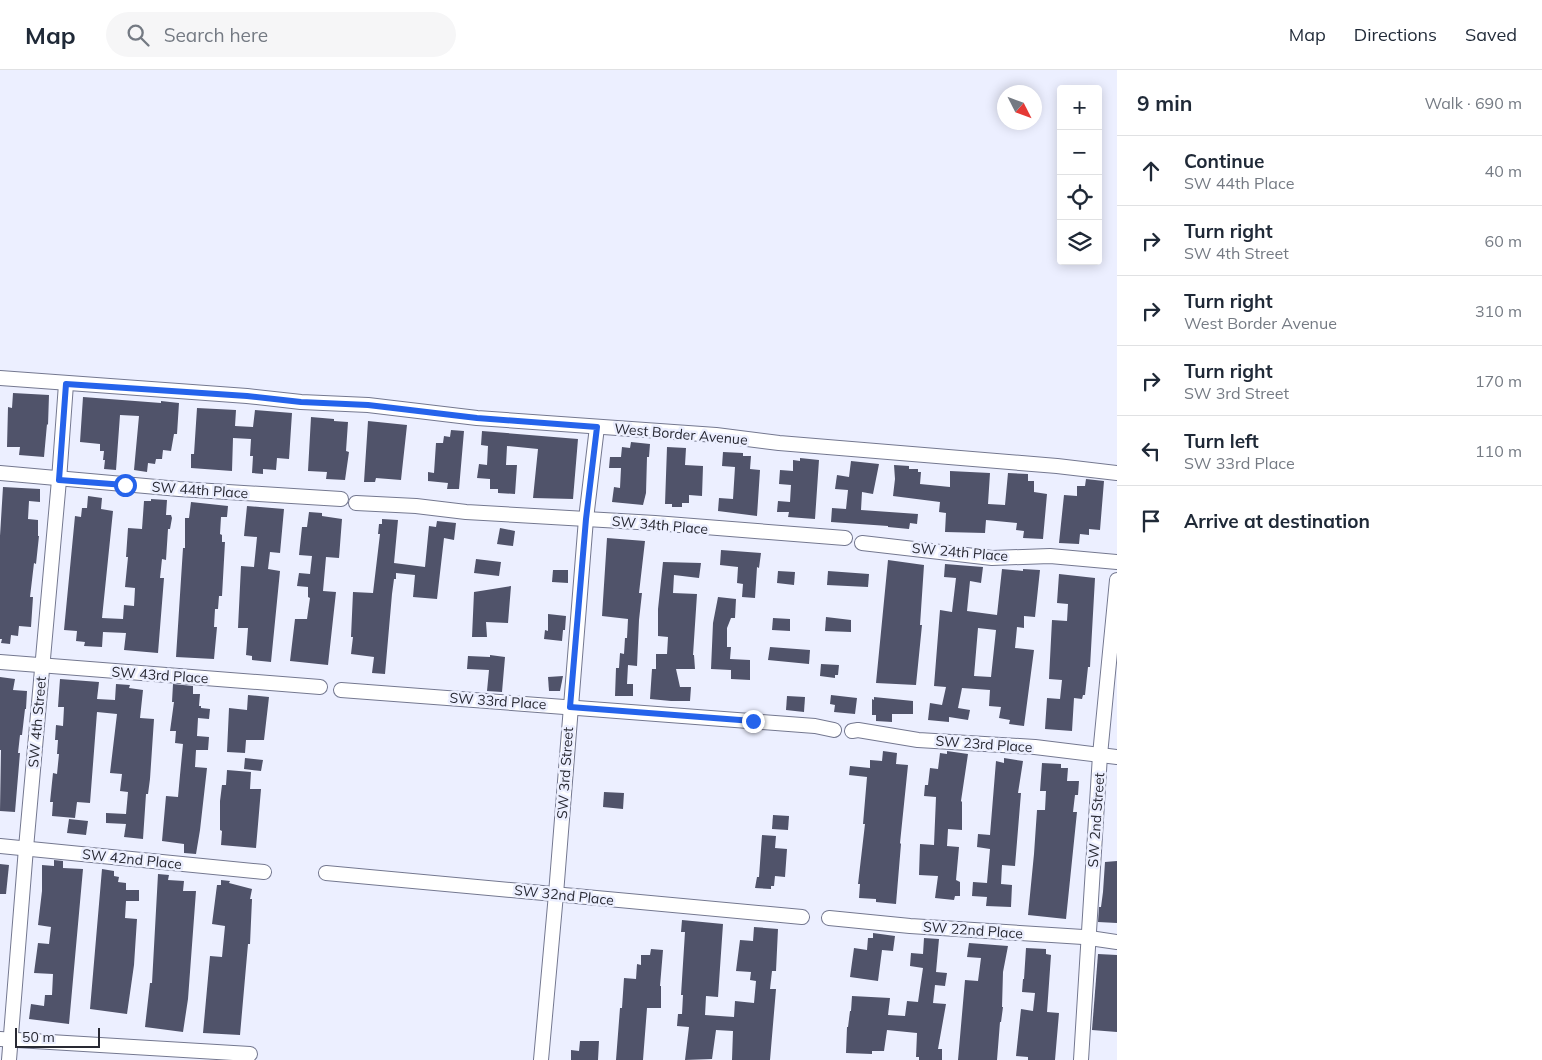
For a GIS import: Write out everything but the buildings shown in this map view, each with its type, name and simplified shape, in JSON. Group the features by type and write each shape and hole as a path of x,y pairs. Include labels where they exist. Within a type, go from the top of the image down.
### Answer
{"street":[{"name":"West Border Avenue","path":"0,378 247,396 301,402 368,405 477,418 716,435 778,443 1057,466 1117,473"},
{"name":"SW 4th Street","path":"9,1060 5,1040 26,848 66,384"},
{"name":"SW 3rd Street","path":"541,1060 586,519 597,427"},
{"name":"SW 44th Place","path":"0,473 59,480 341,499"},
{"name":"SW 34th Place","path":"356,503 845,538"},
{"name":"SW 24th Place","path":"862,543 992,558 1050,556 1117,562"},
{"name":"SW 2nd Street","path":"1081,1060 1100,755 1117,580"},
{"name":"SW 43rd Place","path":"0,662 320,687"},
{"name":"SW 33rd Place","path":"341,690 815,726 834,730"},
{"name":"SW 23rd Place","path":"852,730 918,740 1035,747 1117,757"},
{"name":"SW 42nd Place","path":"0,846 264,872"},
{"name":"SW 32nd Place","path":"326,873 802,917"},
{"name":"SW 22nd Place","path":"829,918 910,926 1088,938 1117,942"},
{"path":"5,1040 250,1054"}],"route":[{"path":"125,485 59,480 66,384 247,396 301,402 368,405 477,418 597,427 586,519 570,707 753,721"}]}
